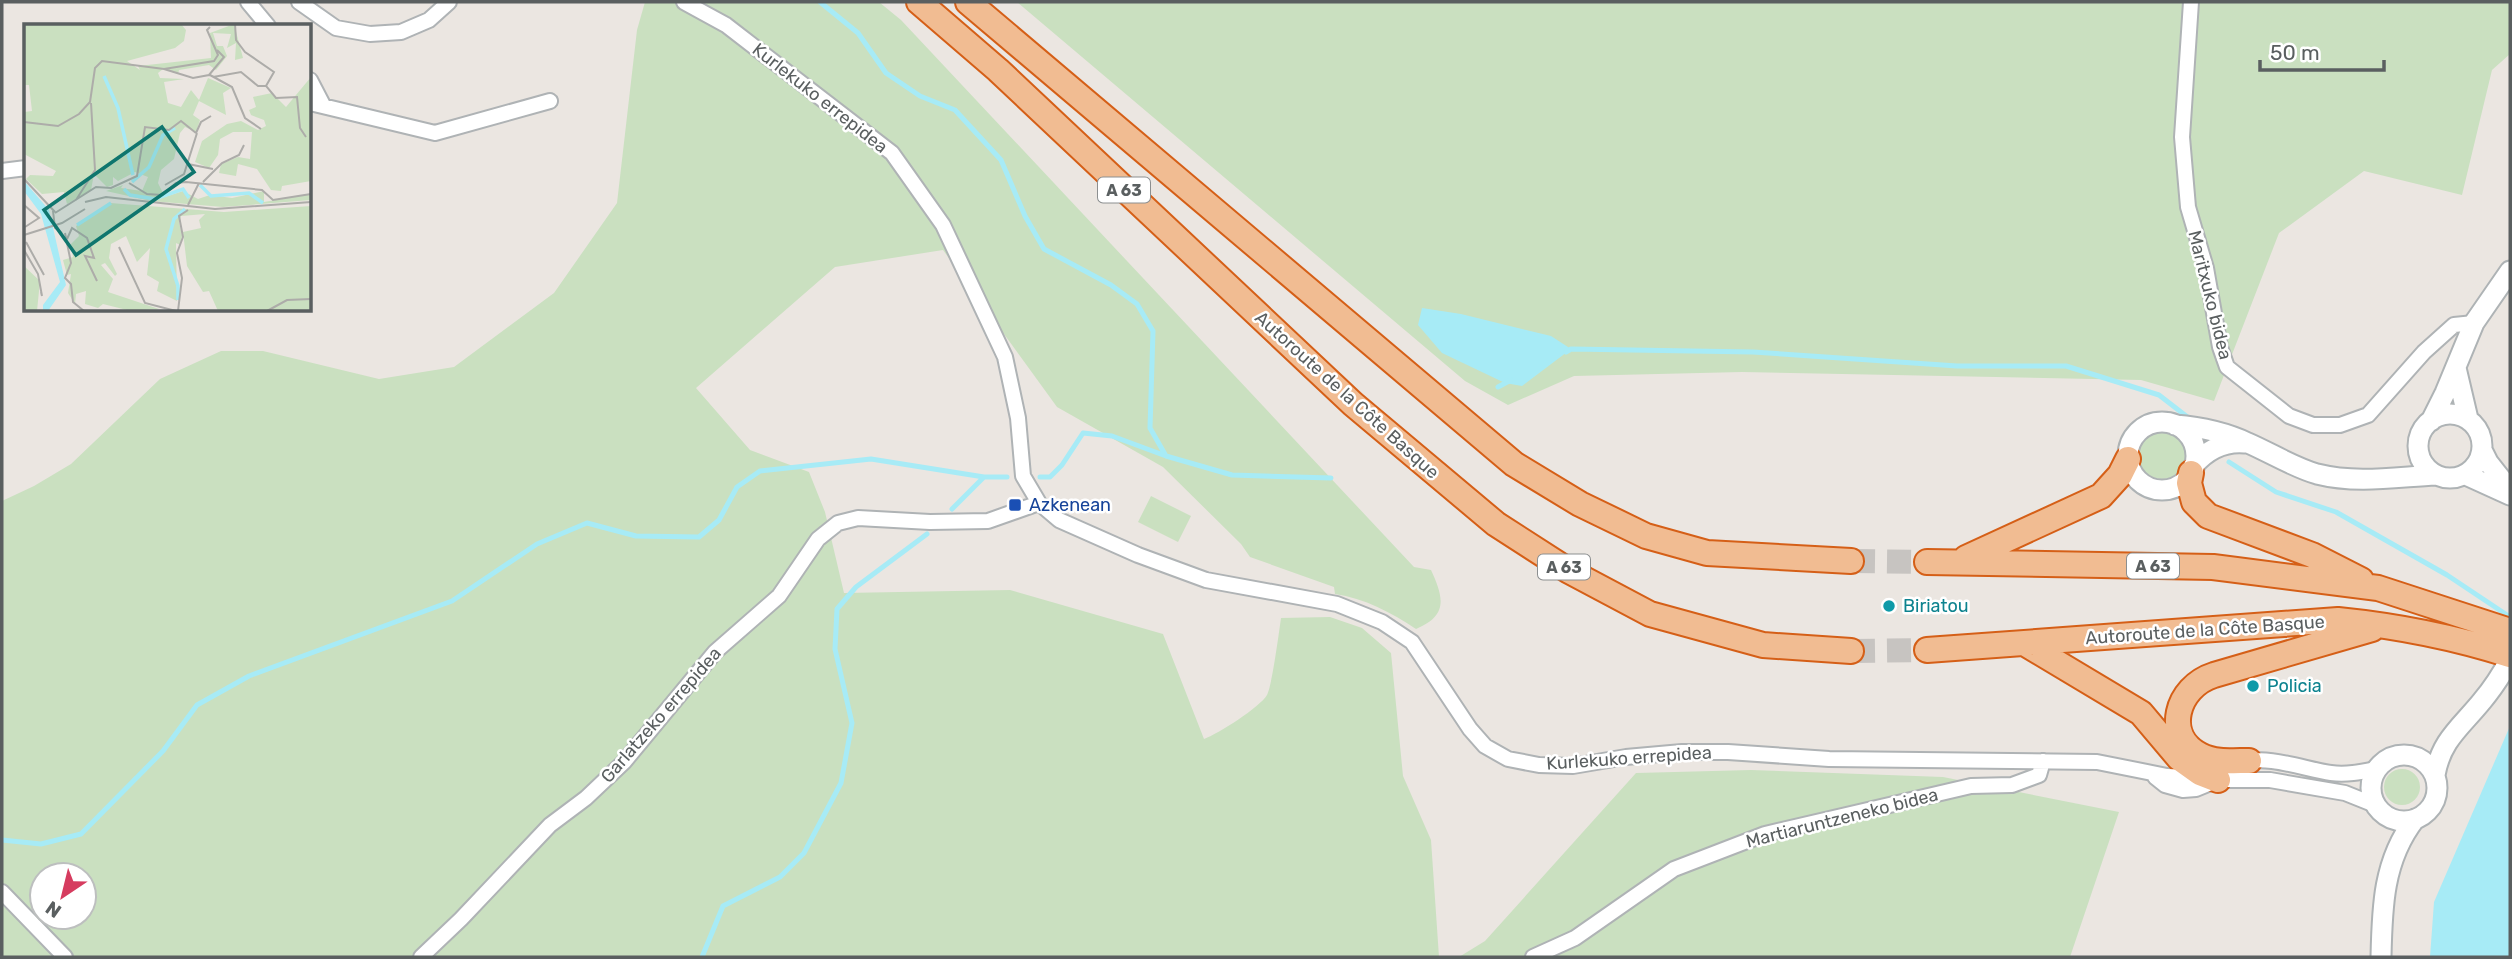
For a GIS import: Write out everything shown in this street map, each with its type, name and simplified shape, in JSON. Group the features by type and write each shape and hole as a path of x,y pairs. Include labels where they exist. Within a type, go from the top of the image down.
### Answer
{"highway":[{"name":"Autoroute de la Côte Basque","path":"919,2 998,70 1353,404 1496,524 1569,570 1650,614 1763,645 1850,651"},
{"name":"A 63","path":"968,2 1514,464 1580,504 1646,536 1707,553 1851,561"},
{"path":"1959,561 2101,496 2120,475 2128,459"},
{"path":"2193,469 2189,483 2194,502 2208,516 2312,555 2378,588"},
{"name":"A 63","path":"1927,562 2213,568 2378,588 2493,633 2510,657"},
{"name":"Autoroute de la Côte Basque","path":"1927,650 2338,620 2493,633"},
{"path":"2249,761 2217,761 2188,747 2183,738 2180,702 2194,684 2214,675 2386,625"},
{"path":"2024,643 2141,713 2179,758 2211,777"}],"main road":[{"path":"2387,478 2404,465 2418,447 2421,433 2431,421 2474,323 2510,271"},
{"path":"2456,367 2468,419 2480,433 2482,450 2480,460 2466,475"},
{"path":"2431,421 2449,414 2468,419"},
{"path":"2250,443 2228,443 2217,447 2201,457 2175,487 2155,489 2137,478 2128,459 2130,443 2143,428 2159,422 2213,430 2250,443 2282,460 2316,473 2351,479 2436,475 2451,478 2466,475 2510,493"},
{"path":"2175,425 2190,437 2194,446 2193,469"},
{"path":"2418,447 2426,467 2436,475"},
{"path":"2482,450 2510,493"},
{"path":"2379,810 2398,821 2423,815 2434,802 2437,793 2435,775 2449,737 2482,701 2510,657"},
{"path":"2381,957 2385,896 2391,859 2389,836 2370,787 2376,769 2389,757 2428,748 2449,737"},
{"path":"2407,754 2424,761 2435,775"},
{"path":"2391,859 2401,838 2415,819"}],"street":[{"path":"248,2 266,24"},
{"path":"299,2 336,28 370,34 401,32 429,20 449,2"},
{"name":"Kurlekuko errepidea","path":"684,2 726,25 892,153 943,225 1005,357 1018,418 1023,476 1039,503 1059,520 1138,555 1206,580 1337,604 1382,622 1412,642 1469,729 1485,746 1508,759 1539,765 1573,766 1682,752 1728,752 1829,759 2097,762 2134,768 2151,774 2211,777"},
{"name":"Maritxuko bidea","path":"2192,2 2182,138 2188,207 2206,268 2220,347 2227,367 2289,416 2313,425 2340,425 2368,415 2424,352 2454,325 2474,323"},
{"path":"316,104 435,133 550,101"},
{"path":"3,167 24,168"},
{"name":"Garlatzeko errepidea","path":"421,957 550,825 586,798 624,762 715,652 779,596 818,539 838,523 858,517 930,522 988,521 1039,503"},
{"name":"Martiaruntzeneko bidea","path":"1533,957 1575,938 1674,869 1765,834 1971,786 2012,785 2039,775 2043,761"},
{"path":"2211,777 2249,761 2287,764 2347,775 2376,769"},
{"path":"2211,777 2270,780 2345,793 2379,810"},
{"path":"2,892 65,957"}],"green space":[{"path":"645,2 879,2 901,20 1414,567 1431,570 1439,589 1438,612 1434,618 1416,629 1377,607 1335,594 1334,587 1250,557 1241,544 1163,467 1057,407 943,250 835,267 696,388 750,450 809,472 825,512 844,593 1010,590 1163,634 1204,739 1238,720 1267,695 1281,618 1330,617 1362,628 1391,653 1403,776 1431,840 1439,957 2,957 2,501 71,464 160,379 221,351 263,351 379,379 454,367 554,293 617,203 637,30"},
{"path":"1017,2 2510,2 2510,54 2492,70 2462,195 2364,171 2279,233 2214,401 2141,380 1742,372 1574,376 1508,405 1465,381"},
{"path":"2162,431 2179,438 2186,455 2179,472 2162,479 2145,472 2138,455 2145,438"},
{"path":"1151,496 1191,516 1178,542 1138,522"},
{"path":"2402,769 2415,774 2420,787 2415,800 2402,805 2389,800 2384,787 2389,774"},
{"path":"1751,770 1943,777 2119,812 2070,957 1459,957 1485,941 1636,773"}],"water":[{"path":"1422,308 1461,314 1551,336 1571,349 1522,386 1505,383 1442,353 1418,325"},
{"path":"2510,726 2510,957 2430,957 2434,902"}],"waterway":[{"path":"820,2 858,33 886,73 920,96 955,110 1001,160 1025,216 1044,249 1111,285 1137,304 1153,331 1150,428 1166,456"},
{"path":"1566,352 1571,349 1753,352 1957,366 2066,366 2159,395 2190,419"},
{"path":"1498,387 1511,380"},
{"path":"1040,477 1050,477 1062,465 1083,433 1112,436 1166,456 1232,475 1331,478"},
{"path":"2,840 41,844 81,834 163,751 197,705 249,676 452,601 537,544 587,523 636,536 699,537 719,520 737,487 760,471 871,459 984,477"},
{"path":"2229,462 2276,492 2336,512 2447,575 2510,617"},
{"path":"952,509 984,477 1007,477"},
{"path":"702,957 723,906 780,877 804,853 841,783 852,723 835,649 837,609 856,587 927,534"}],"tunnel":[{"path":"1851,561 1927,562"},
{"path":"1851,651 1927,650"}],"place":[{"name":"Azkenean","path":"1015,505"},
{"name":"Biriatou","path":"1889,606"},
{"name":"Policia","path":"2253,686"}]}
